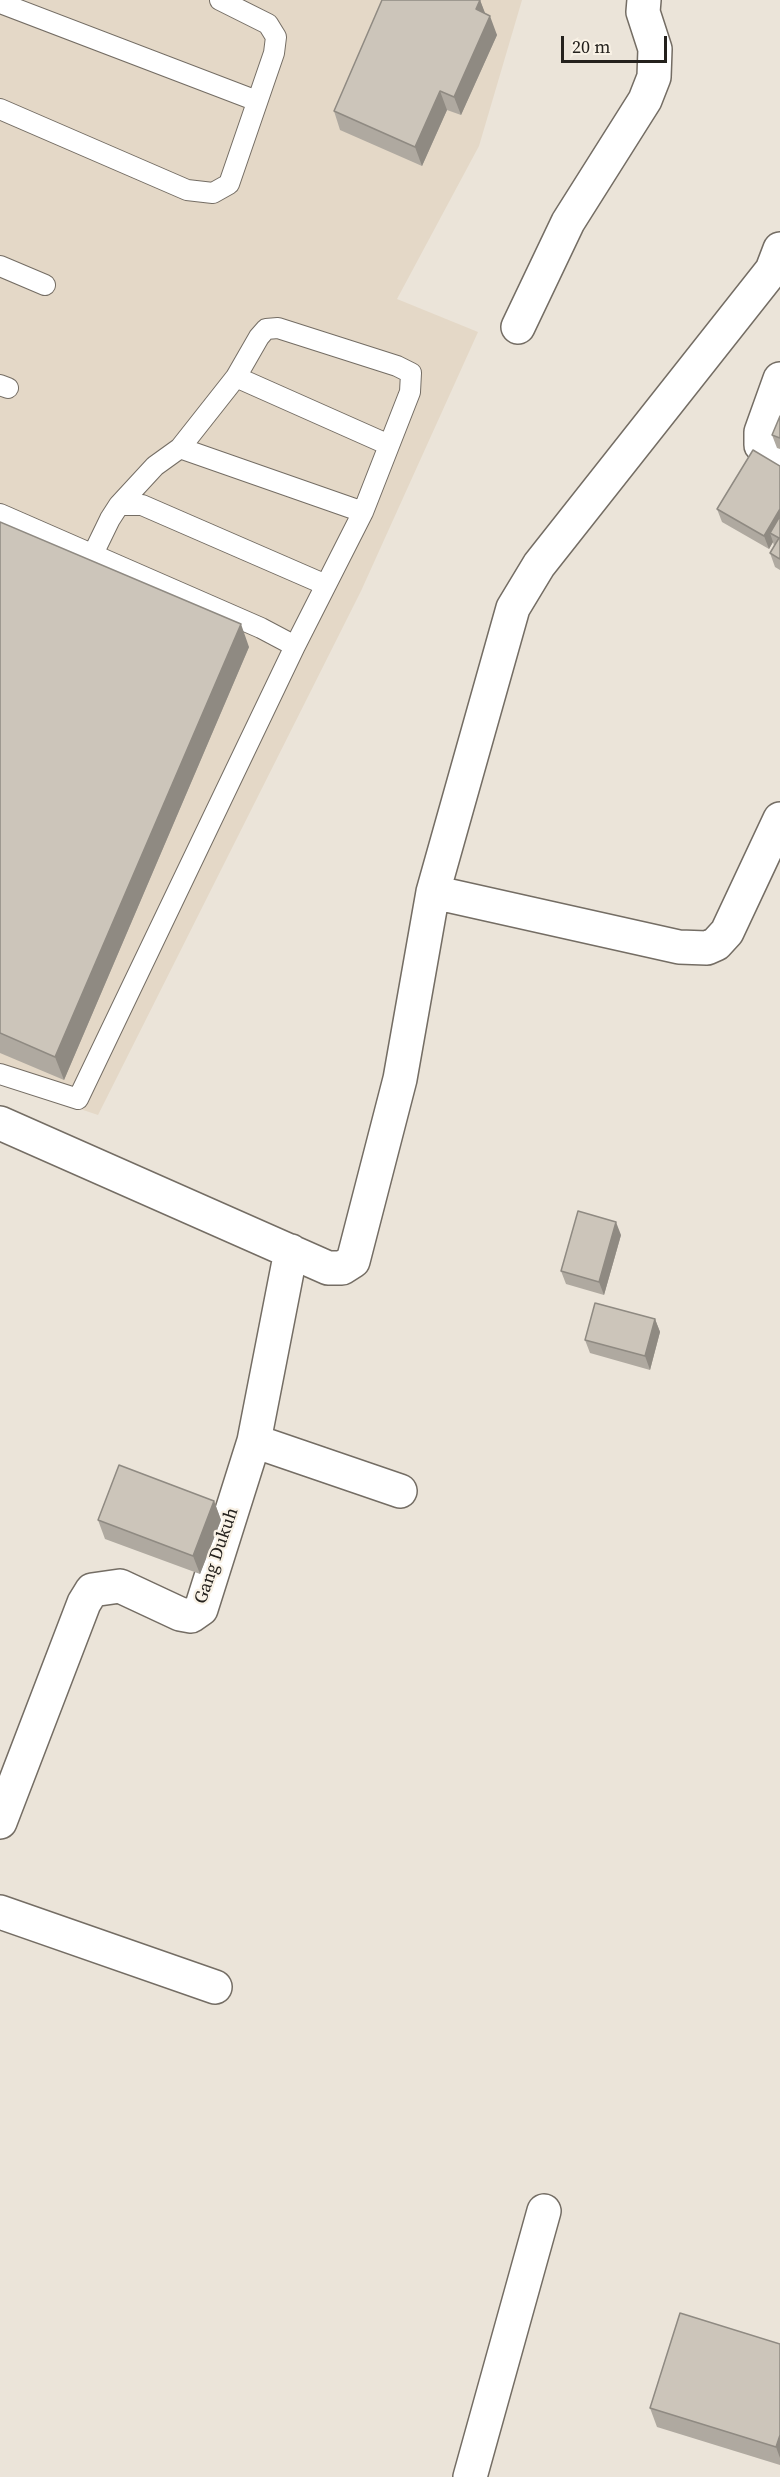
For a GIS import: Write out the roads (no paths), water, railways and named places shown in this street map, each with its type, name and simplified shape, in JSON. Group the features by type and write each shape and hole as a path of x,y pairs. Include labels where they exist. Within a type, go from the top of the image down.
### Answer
{"street":[{"path":"518,327 568,222 645,100 654,77 654,50 643,12 644,0"},
{"path":"0,1123 328,1268 342,1268 353,1261 400,1079 433,892 513,608 539,565 777,264"},
{"path":"780,379 761,432 761,445 780,457"},
{"path":"433,892 679,947 707,948 716,944 727,932 780,819"},
{"name":"Gang Dukuh","path":"0,1822 84,1603 92,1590 120,1586 180,1614 191,1616 201,1609 254,1442 291,1251"},
{"path":"254,1442 400,1491"},
{"path":"0,1912 215,1987"},
{"path":"470,2477 543,2211"}],"lane":[{"path":"0,109 187,190 213,192 229,183 274,53 276,37 267,24 220,0"},
{"path":"3,5 257,101"},
{"path":"0,266 45,285"},
{"path":"0,1074 78,1099 295,646 363,512 410,392 411,374 397,366 278,328 266,329 236,377 180,448 155,466 119,505 93,554"},
{"path":"236,377 389,445"},
{"path":"180,448 363,512"},
{"path":"119,505 142,505 326,585"},
{"path":"0,514 261,628 295,646"}]}
